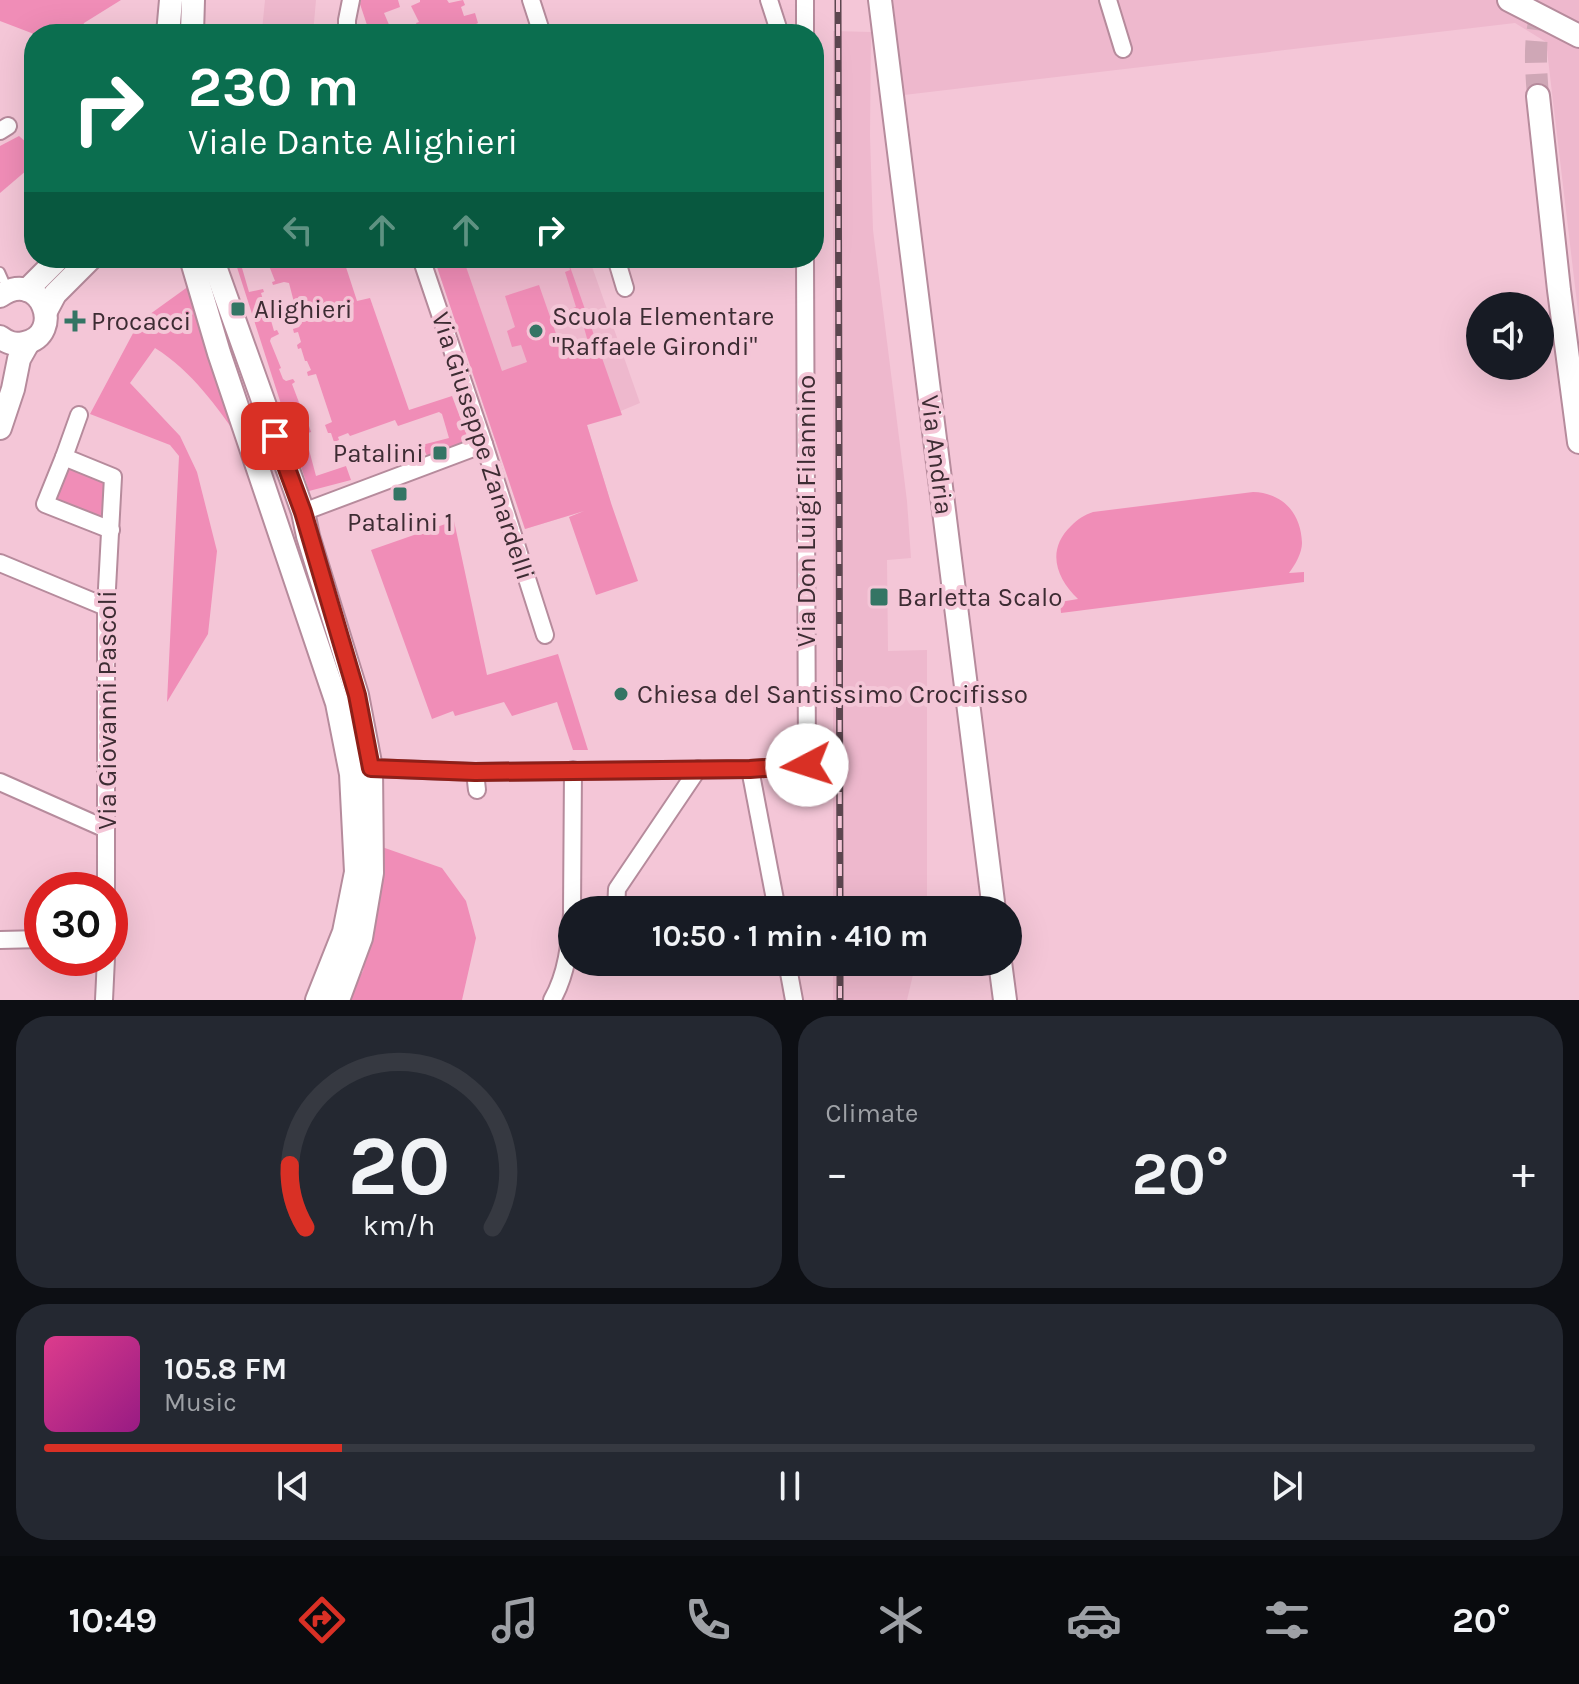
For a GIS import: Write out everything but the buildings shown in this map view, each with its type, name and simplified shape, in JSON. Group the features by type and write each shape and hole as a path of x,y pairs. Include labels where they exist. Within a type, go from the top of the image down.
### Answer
{"street":[{"path":"169,24 171,0"},
{"path":"192,24 193,0"},
{"path":"347,24 351,0"},
{"path":"531,0 539,24"},
{"path":"769,0 777,24"},
{"path":"805,0 805,24"},
{"path":"1108,0 1123,49"},
{"path":"1509,0 1579,36"},
{"name":"Via Andria","path":"877,8 992,896"},
{"path":"1538,96 1579,442"},
{"path":"9,287 42,268"},
{"path":"46,311 55,294 81,268"},
{"path":"194,268 337,703 363,769 356,872 344,932 317,1000"},
{"path":"216,268 302,513 357,695 372,873 361,938 338,1000"},
{"name":"Via Giuseppe Zanardelli","path":"424,268 545,635"},
{"path":"619,268 625,288"},
{"name":"Via Don Luigi Filannino","path":"750,769 807,765 805,268"},
{"path":"0,428 19,359 28,343 40,334 46,319 40,299 9,287"},
{"path":"1,338 10,343 28,343"},
{"path":"0,374 4,364 1,338"},
{"path":"79,415 45,504 111,530"},
{"path":"302,513 484,444"},
{"name":"Via Giovanni Pascoli","path":"64,457 113,477 106,607 106,872"},
{"path":"276,522 278,510 285,505 290,504 302,513"},
{"path":"0,563 106,607"},
{"path":"363,769 475,772 750,769 774,896"},
{"path":"617,896 617,889 698,769"},
{"path":"571,896 568,848 573,770"},
{"path":"475,772 477,790"},
{"path":"0,782 106,829"},
{"path":"0,940 24,939"},
{"path":"104,1000 105,976"},
{"path":"559,997 563,976"},
{"path":"790,976 794,1000"},
{"path":"1002,976 1005,1000"}],"shaded area":[{"path":"0,0 121,0 84,24 24,24 24,30 0,21"},
{"path":"265,0 316,0 314,24 263,24"},
{"path":"361,0 398,0 400,7 384,13 389,24 367,24"},
{"path":"463,0 465,5 461,7 464,16 475,13 478,23 416,24 419,22 411,6 420,2"},
{"path":"893,0 1579,0 1579,320 1546,42 1515,23 904,95"},
{"path":"833,31 871,32 873,230 907,501 911,558 887,560 888,651 927,650 927,896 833,896"},
{"path":"19,136 24,140 24,173 0,193 0,146"},
{"path":"237,268 242,268 249,292 263,289 264,303 274,331 277,330 279,334 270,341 283,379 293,379 295,382 292,384 305,427 309,426 311,432 302,435 316,476 346,466 351,480 309,491"},
{"path":"270,268 346,268 357,301 370,298 409,410 452,396 469,441 427,456 422,445 449,438 439,412 398,426 395,420 350,436 348,433 334,442 325,425 332,422 316,374 308,376 307,372 311,370 301,348 298,349 297,345 301,342 298,332 294,333 293,329 302,323 289,283 273,285 275,281"},
{"name":"Scuola Elementare \"Raffaele Girondi\"","path":"437,268 593,268 640,403 587,425 611,503 525,529"},
{"name":"Scuola Elementare \"Raffaele Girondi\"","path":"437,268 466,268 502,371 527,362 521,345 512,347 507,331 515,327 505,296 539,285 562,351 588,342 583,324 574,327 568,310 576,307 565,272 571,268 622,415 587,425 638,581 596,595 569,517 584,511 525,529"},
{"path":"189,286 241,441 192,379 155,348 130,383 180,436 197,472 217,551 208,634 167,702 179,456 170,445 90,414 139,322"},
{"path":"66,463 104,477 101,519 50,500"},
{"path":"1253,492 1273,496 1294,514 1301,532 1302,547 1289,573 1304,572 1304,582 1061,613 1060,602 1078,599 1064,582 1056,554 1063,535 1081,518 1093,512"},
{"path":"454,521 487,675 558,654 588,750 573,750 557,702 512,716 504,702 455,716 453,711 432,719 371,550"},
{"path":"382,847 442,868 466,901 476,938 462,1000 346,1000 363,971"},
{"path":"833,976 913,976 907,1000 833,1000"}],"tunnel":[{"path":"1538,96 1536,48 1544,0"}],"railway":[{"path":"838,0 840,896"},
{"path":"840,976 840,1000"}],"place":[{"name":"Alighieri","path":"238,309"},
{"name":"Procacci","path":"75,321"},
{"name":"Scuola Elementare \"Raffaele Girondi\"","path":"536,331"},
{"name":"Patalini","path":"440,453"},
{"name":"Patalini 1","path":"400,494"},
{"name":"Barletta Scalo","path":"879,597"},
{"name":"Chiesa del Santissimo Crocifisso","path":"621,694"}],"route":[{"path":"275,436 303,512 357,695 371,768 475,772 750,769 807,765"}]}
